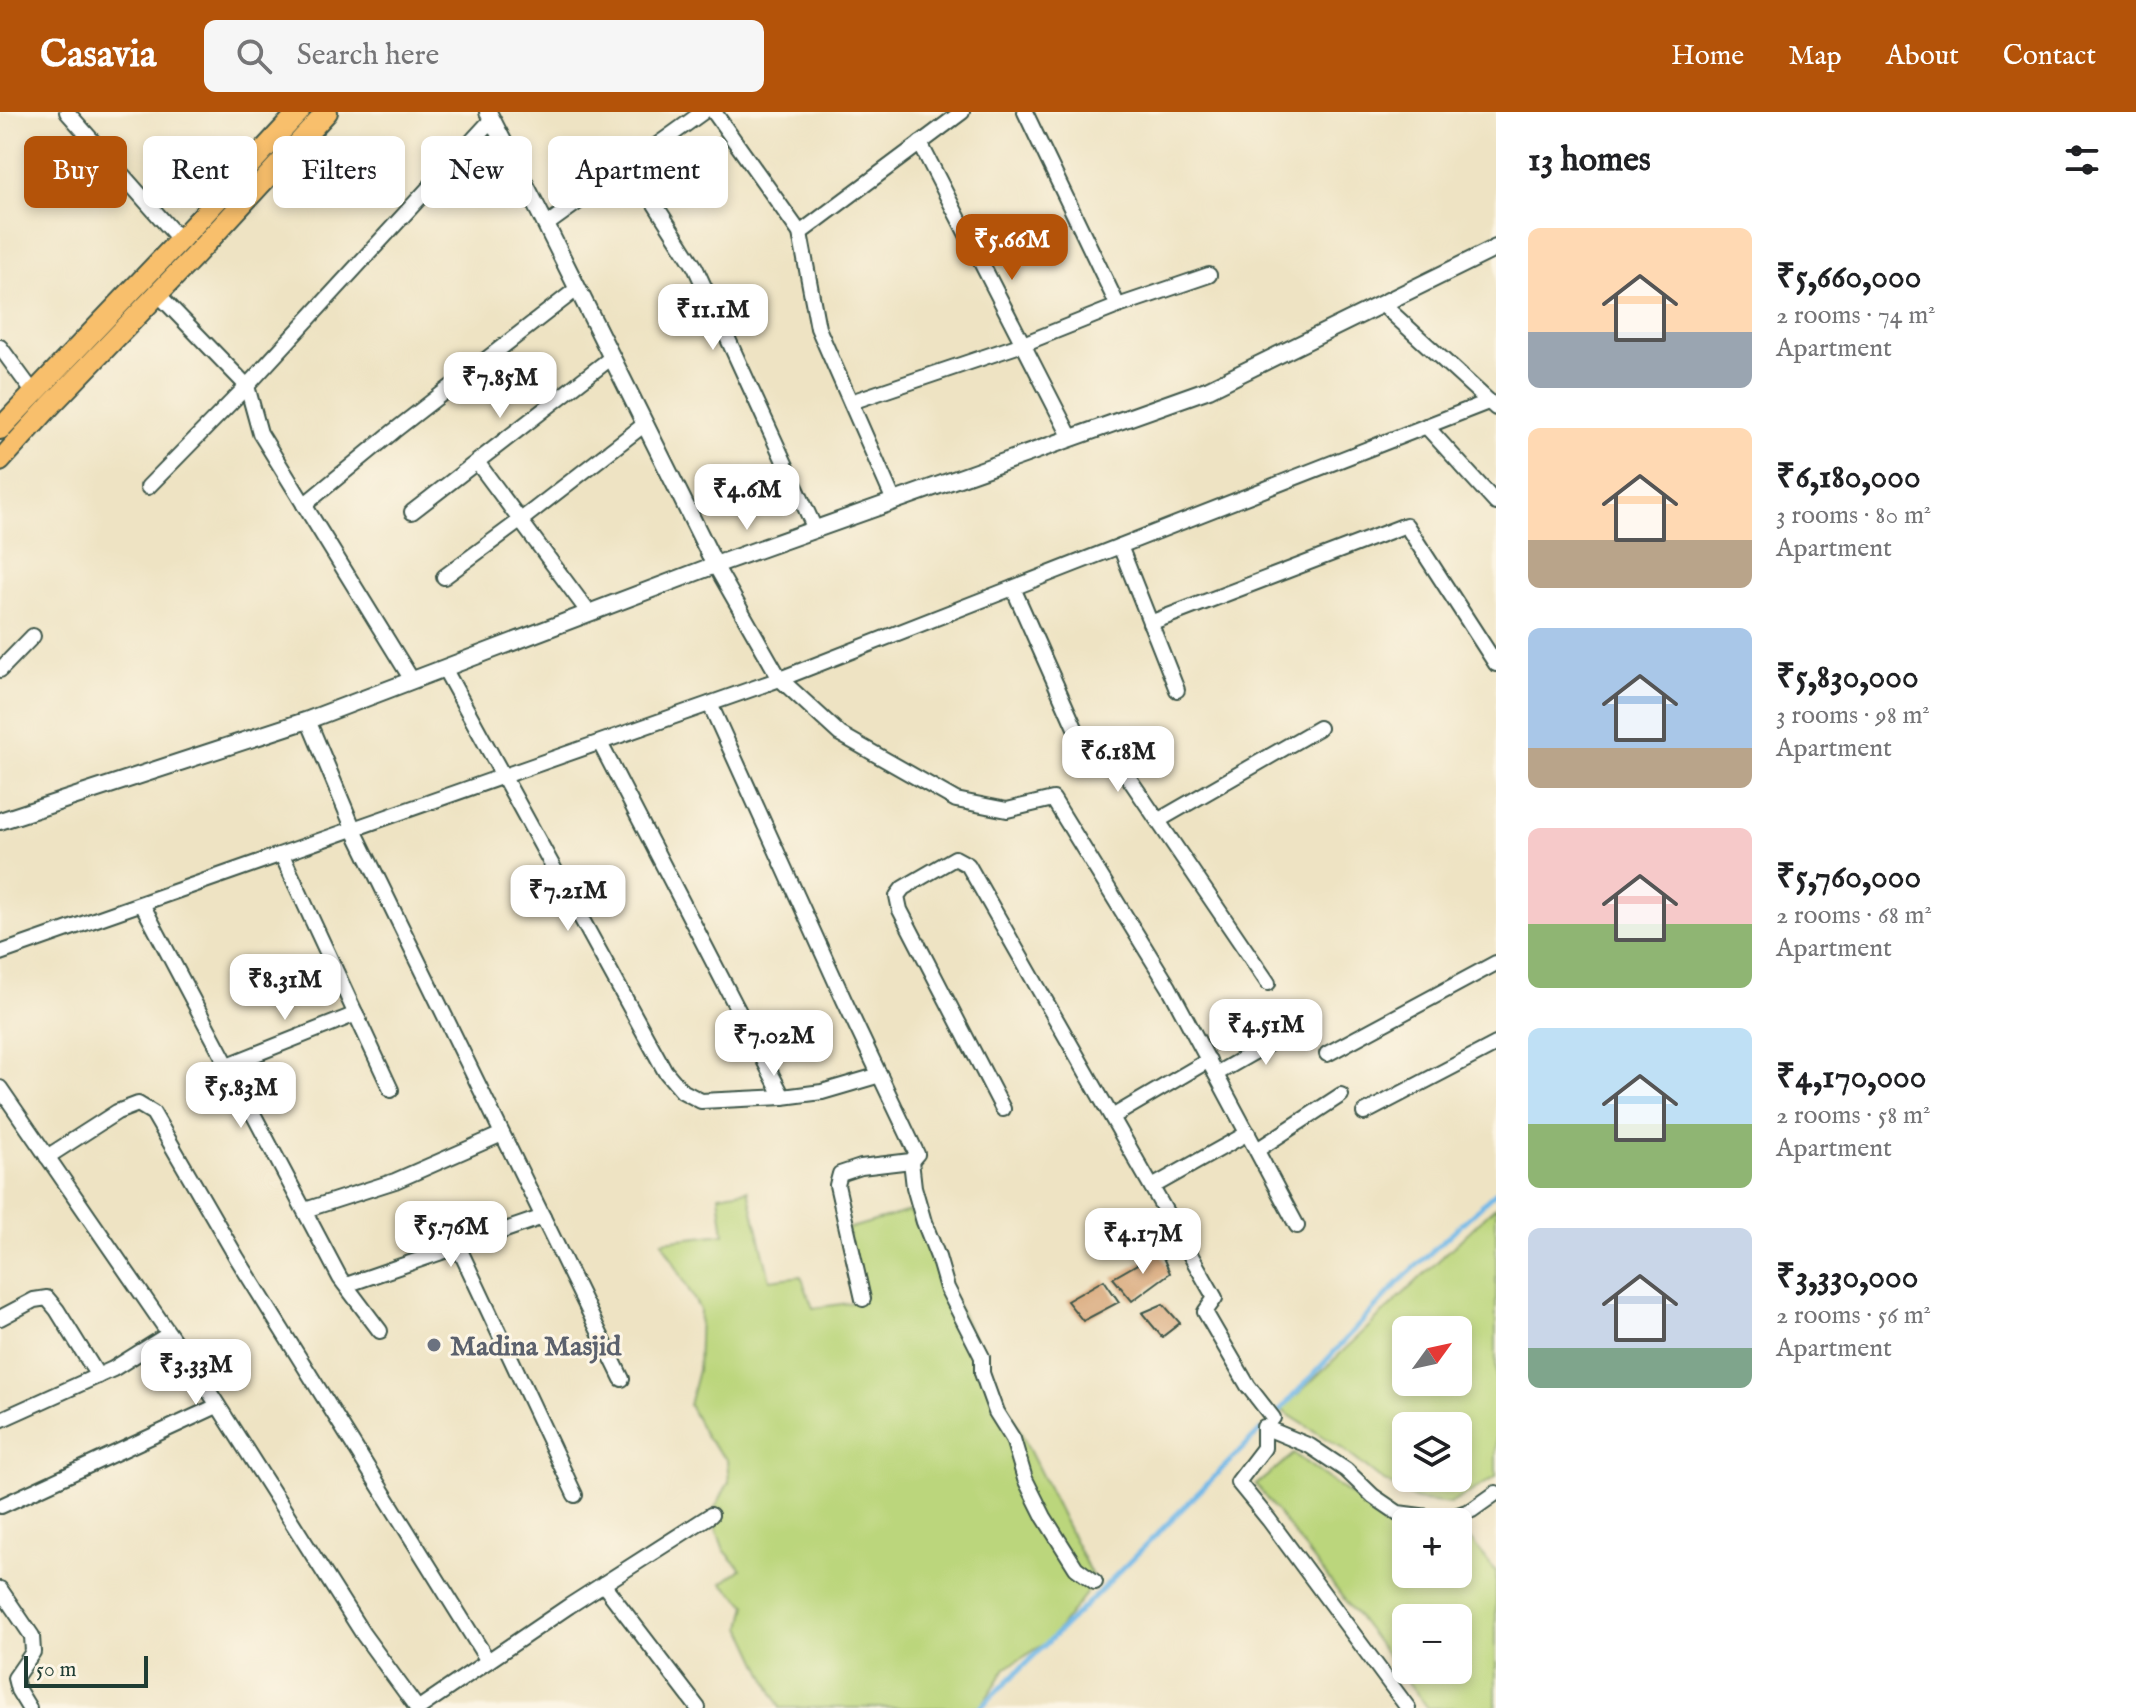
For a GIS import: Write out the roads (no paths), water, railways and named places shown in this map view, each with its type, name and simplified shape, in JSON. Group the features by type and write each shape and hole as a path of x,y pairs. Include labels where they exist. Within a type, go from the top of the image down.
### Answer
{"main road":[{"path":"0,429 299,112"},
{"path":"0,461 327,112"}],"street":[{"path":"67,112 180,240"},
{"path":"670,136 703,112"},
{"path":"714,112 800,233 818,328 894,501"},
{"path":"800,233 962,112"},
{"path":"1025,112 1118,306"},
{"path":"148,487 247,386 490,116 715,565 780,679 840,734 956,800 1007,810 1053,799 1169,987 1297,1226"},
{"path":"920,143 1071,438"},
{"path":"546,225 570,208"},
{"path":"657,208 695,267 815,529"},
{"path":"0,821 308,720 715,565 1209,389 1496,248"},
{"path":"851,402 1023,344 1118,306 1209,275"},
{"path":"304,505 578,288"},
{"path":"158,294 247,386 260,433 412,680"},
{"path":"0,953 780,679 1426,426 1492,405 1382,304"},
{"path":"0,347 33,392"},
{"path":"412,512 612,357"},
{"path":"444,577 645,424"},
{"path":"1426,426 1496,503"},
{"path":"477,462 589,613"},
{"path":"1150,623 1406,525 1496,664"},
{"path":"1120,546 1177,690"},
{"path":"1013,588 1076,730 1092,756 1122,768 1268,983"},
{"path":"0,670 33,636"},
{"path":"444,668 665,1071 682,1091 701,1101 783,1097 822,1092 880,1075"},
{"path":"710,704 917,1154 911,1161 861,1167 840,1174 837,1185 863,1299"},
{"path":"308,720 354,830 622,1379"},
{"path":"1159,820 1319,728"},
{"path":"600,743 783,1097"},
{"path":"282,855 391,1090"},
{"path":"1003,1109 900,910 897,896 903,888 955,858 968,865 1152,1187 1215,1298 1205,1312 1248,1386 1273,1418"},
{"path":"142,904 346,1285 380,1331"},
{"path":"1327,1054 1496,963"},
{"path":"228,1065 356,1014"},
{"path":"1216,1074 1296,1028"},
{"path":"1364,1113 1496,1044"},
{"path":"1112,1117 1209,1060"},
{"path":"0,1088 217,1406 363,1634 418,1708 711,1515"},
{"path":"1257,1150 1341,1095"},
{"path":"47,1157 117,1112 138,1104 153,1113 245,1271 488,1661"},
{"path":"1152,1187 1248,1133"},
{"path":"305,1210 395,1181 502,1134"},
{"path":"911,1161 914,1187 947,1288 982,1357 982,1373 991,1399 1013,1439 1025,1479 1044,1517 1076,1568 1095,1582"},
{"path":"346,1285 543,1217"},
{"path":"458,1246 575,1495"},
{"path":"0,1318 34,1300 47,1298 98,1376"},
{"path":"0,1420 113,1369 169,1334"},
{"path":"1,1506 217,1406"},
{"path":"1408,1708 1238,1482 1264,1448 1264,1427 1310,1446 1346,1470 1373,1496 1398,1513 1450,1518 1472,1510 1496,1493"},
{"path":"603,1584 698,1708"},
{"path":"0,1589 32,1636 33,1652 15,1678 29,1708"}],"waterway":[{"path":"1273,1418 1398,1283 1496,1192"},
{"path":"980,1708 1261,1430"}],"place":[{"name":"Madina Masjid","path":"434,1345"}]}
